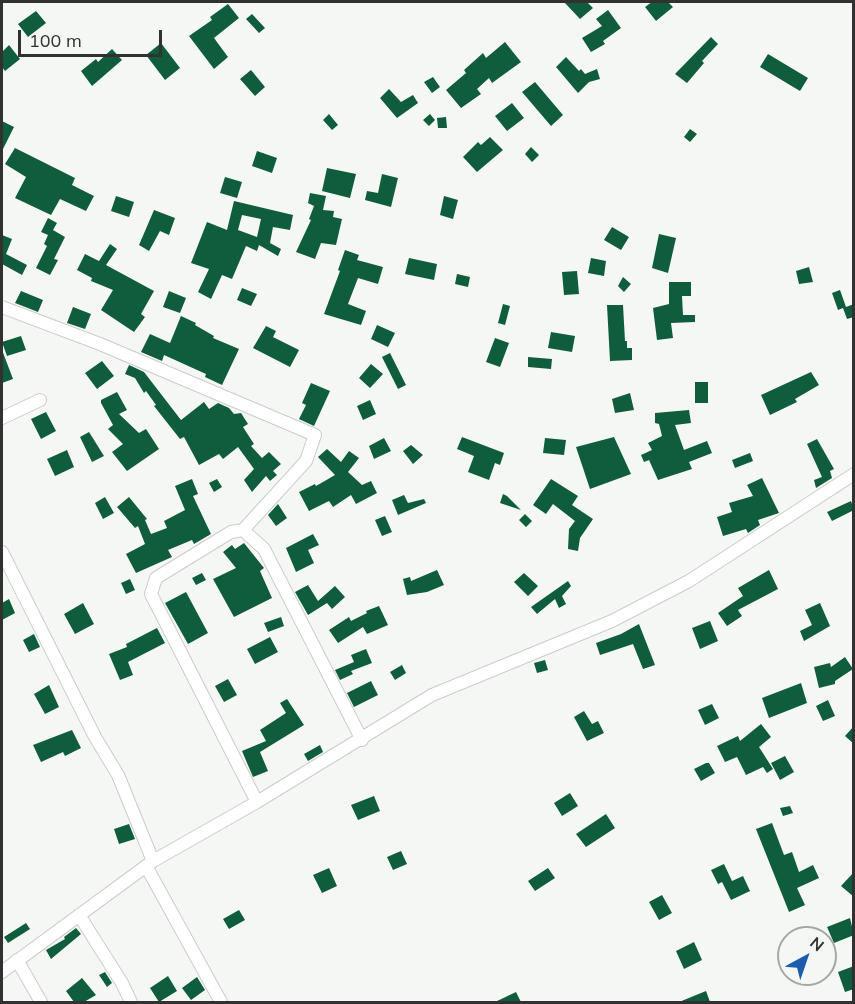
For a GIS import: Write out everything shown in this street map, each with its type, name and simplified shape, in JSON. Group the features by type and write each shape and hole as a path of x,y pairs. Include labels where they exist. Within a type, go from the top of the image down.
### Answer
{"street":[{"path":"2,307 100,344 315,435 306,460 243,530 231,532 156,578 150,594 257,802"},
{"path":"2,418 40,400"},
{"path":"2,972 149,863 362,740 432,695 612,621 689,581 854,474"},
{"path":"243,530 264,549 362,740"},
{"path":"2,552 95,737 118,775 149,863 221,1002"},
{"path":"79,915 122,983 131,1002"},
{"path":"17,960 40,1002"}],"building":[{"path":"564,2 587,2 593,8 580,19"},
{"path":"652,2 668,2 673,7 656,21 645,7"},
{"path":"228,4 239,18 214,38 228,57 214,69 189,36 212,20 210,17"},
{"path":"608,10 621,28 603,41 605,44 591,52 582,38 602,26 596,19"},
{"path":"36,11 46,23 28,37 18,24"},
{"path":"252,14 265,28 259,33 246,19"},
{"path":"711,37 718,44 702,61 704,63 687,83 675,74"},
{"path":"505,42 521,62 492,83 489,78 477,89 481,94 461,108 446,90 466,73 464,70 483,53 486,58"},
{"path":"161,43 180,68 165,80 146,55"},
{"path":"9,45 20,59 5,71 2,67 2,52"},
{"path":"112,49 122,60 92,86 81,71 96,59 98,62"},
{"path":"768,54 808,78 800,91 760,67"},
{"path":"566,57 585,74 597,69 600,79 589,82 578,93 556,67"},
{"path":"251,70 265,87 255,96 240,79"},
{"path":"433,77 440,87 432,93 424,82"},
{"path":"535,82 563,115 551,126 522,92"},
{"path":"389,89 401,102 413,95 418,103 397,118 380,98"},
{"path":"512,103 524,118 507,131 495,116"},
{"path":"329,114 338,125 332,130 323,120"},
{"path":"430,114 435,120 429,126 423,120"},
{"path":"446,117 447,128 438,128 437,118"},
{"path":"2,121 14,127 2,151"},
{"path":"690,129 697,134 690,142 684,137"},
{"path":"490,137 503,150 477,172 463,157 478,142 481,145"},
{"path":"531,147 539,155 532,162 525,154"},
{"path":"15,148 75,178 72,185 94,196 86,211 60,199 51,215 15,198 26,177 5,164"},
{"path":"257,151 277,158 272,173 252,166"},
{"path":"327,168 356,174 350,198 322,191"},
{"path":"382,174 398,178 391,207 365,200 367,191 378,193"},
{"path":"225,177 242,182 237,198 220,193"},
{"path":"310,193 326,196 323,210 334,211 333,217 342,219 336,245 321,243 315,259 296,252 311,220 309,219 314,206 308,203"},
{"path":"116,196 134,202 129,217 111,211"},
{"path":"444,196 458,200 453,219 440,215"},
{"path":"234,201 293,215 290,230 273,227 270,243 281,249 278,256 259,245 257,251 246,246 232,279 222,275 211,299 198,292 209,269 191,263 207,222 227,230","holes":["242,215 261,219 257,237 238,230"]},
{"path":"154,210 175,218 169,235 160,231 149,251 139,245"},
{"path":"48,218 57,223 53,230 65,237 54,259 58,260 50,275 36,268 47,246 44,244 48,235 41,232"},
{"path":"612,227 629,237 621,250 604,240"},
{"path":"659,234 676,238 668,273 652,268"},
{"path":"2,235 12,239 6,254 27,265 22,275 2,264"},
{"path":"110,244 117,249 106,265 154,291 141,314 145,317 134,332 101,310 113,290 91,281 92,278 77,270 85,254 99,261"},
{"path":"345,250 359,255 357,260 383,267 378,284 358,278 348,304 366,311 361,325 324,314"},
{"path":"409,258 437,264 434,280 405,274"},
{"path":"591,258 606,261 604,276 588,273"},
{"path":"809,267 813,282 799,284 796,271"},
{"path":"577,271 579,294 564,295 562,272"},
{"path":"457,274 470,277 468,287 455,284"},
{"path":"623,277 631,284 624,292 618,286"},
{"path":"669,282 691,282 691,296 682,296 683,315 695,315 695,322 671,323 673,338 657,340 653,308 669,304"},
{"path":"242,288 257,294 251,306 237,300"},
{"path":"840,290 846,307 854,304 854,317 847,319 843,308 838,310 832,293"},
{"path":"21,291 43,300 38,312 15,303"},
{"path":"169,291 186,298 180,313 163,307"},
{"path":"503,304 510,306 505,325 498,323"},
{"path":"607,305 623,305 625,341 627,341 627,348 632,348 632,360 610,361"},
{"path":"73,307 91,314 85,329 67,323"},
{"path":"181,316 196,323 195,325 214,336 213,338 239,349 222,385 205,377 206,374 164,355 162,361 141,352 150,334 170,343"},
{"path":"377,325 395,333 388,347 371,339"},
{"path":"266,326 276,331 273,337 299,350 290,367 253,348"},
{"path":"551,332 575,336 572,352 548,348"},
{"path":"21,336 26,350 7,356 2,342"},
{"path":"495,338 509,343 500,367 486,362"},
{"path":"2,350 13,379 2,383"},
{"path":"390,353 406,385 398,389 382,357"},
{"path":"528,357 552,359 551,369 528,367"},
{"path":"102,361 114,376 97,389 85,373"},
{"path":"371,364 383,374 370,388 359,378"},
{"path":"129,365 144,372 181,420 204,402 209,409 218,403 229,408 234,414 241,413 248,424 243,427 254,444 251,446 262,458 269,452 281,464 273,471 277,475 270,481 266,476 252,492 244,480 254,469 238,447 223,459 219,454 199,465 184,437 180,439 135,378 125,374"},
{"path":"811,372 819,385 795,399 797,402 770,415 761,395"},
{"path":"695,382 708,382 708,403 695,403"},
{"path":"311,383 330,391 314,426 299,419 306,405 302,403"},
{"path":"117,392 127,410 119,414 139,433 146,429 159,449 127,471 112,452 123,444 108,429 113,425 101,403 101,400"},
{"path":"630,393 634,410 615,413 612,399"},
{"path":"370,400 376,414 363,420 357,406"},
{"path":"689,410 691,423 675,425 684,450 707,441 712,453 689,462 692,469 658,480 649,460 644,462 641,455 652,450 648,443 662,436 659,424 655,423 655,413"},
{"path":"46,412 56,431 41,439 31,419"},
{"path":"89,432 104,456 92,462 80,437"},
{"path":"462,437 504,453 500,465 495,463 489,480 468,472 474,456 457,449"},
{"path":"614,437 631,474 590,489 576,447"},
{"path":"384,438 391,451 374,459 369,446"},
{"path":"545,438 566,440 564,455 543,453"},
{"path":"817,439 834,469 830,471 832,478 816,488 814,480 822,477 807,444"},
{"path":"411,445 423,455 413,464 403,451"},
{"path":"327,449 341,462 349,451 359,458 348,472 362,485 371,481 377,493 356,504 351,495 333,507 329,501 309,511 299,492 315,484 316,486 335,475 318,457"},
{"path":"67,450 74,467 55,476 47,459"},
{"path":"750,453 753,461 735,468 732,460"},
{"path":"762,478 779,513 758,520 760,525 748,533 746,529 723,536 717,517 732,512 729,503 753,496 747,485"},
{"path":"192,479 198,494 193,496 211,534 194,544 192,540 168,550 172,557 136,573 126,554 145,544 138,526 135,528 117,507 129,497 147,519 145,520 151,534 167,528 164,521 185,510 175,486"},
{"path":"217,479 222,487 214,492 209,483"},
{"path":"551,479 578,496 572,505 593,519 580,538 578,551 568,549 569,529 575,521 553,504 546,514 533,505"},
{"path":"503,494 507,496 521,510 500,503"},
{"path":"404,495 408,503 424,499 426,503 398,515 392,500"},
{"path":"105,497 114,513 103,519 95,503"},
{"path":"851,501 854,510 832,521 827,512"},
{"path":"278,504 287,518 276,526 268,515"},
{"path":"525,514 532,521 526,527 519,520"},
{"path":"385,516 392,532 382,536 375,520"},
{"path":"313,534 319,545 308,550 314,563 296,572 286,548"},
{"path":"244,543 264,568 260,571 272,598 234,617 213,579 236,568 223,552 232,545 235,549"},
{"path":"437,570 444,585 427,592 407,595 403,579 410,577 411,581"},
{"path":"769,570 778,589 738,610 742,616 727,626 718,613 743,596 738,588"},
{"path":"202,573 206,580 196,585 192,578"},
{"path":"524,573 538,586 528,596 514,582"},
{"path":"130,579 135,590 126,594 121,583"},
{"path":"568,581 571,586 562,596 566,604 559,608 555,599 537,614 531,607"},
{"path":"308,585 318,601 335,586 345,597 332,609 327,603 308,615 295,592"},
{"path":"186,592 208,633 188,644 165,603"},
{"path":"9,599 15,613 2,620 2,603"},
{"path":"83,603 94,624 75,634 64,614"},
{"path":"820,603 830,626 804,641 800,631 812,625 805,610"},
{"path":"379,606 388,625 367,634 363,627 338,643 329,630 349,617 351,621"},
{"path":"281,617 284,626 268,632 264,623"},
{"path":"710,621 718,641 700,649 692,628"},
{"path":"639,624 655,665 643,669 633,644 600,655 596,643 621,634"},
{"path":"157,628 165,643 128,662 133,675 120,680 109,654 127,647 126,644"},
{"path":"34,634 40,647 29,652 23,640"},
{"path":"270,637 278,652 255,664 247,649"},
{"path":"366,649 372,663 351,671 353,674 340,680 335,670 354,662 351,655"},
{"path":"845,657 853,669 835,681 835,684 819,688 814,667 830,663 831,667"},
{"path":"545,660 548,670 537,673 534,663"},
{"path":"402,665 406,673 395,680 390,672"},
{"path":"228,679 237,695 224,702 215,686"},
{"path":"371,681 378,695 354,707 347,693"},
{"path":"801,683 807,703 769,718 762,698"},
{"path":"49,685 59,707 45,714 34,694"},
{"path":"287,699 304,725 260,752 268,771 253,777 242,751 266,741 260,730 286,713 280,703"},
{"path":"828,700 835,716 823,721 816,706"},
{"path":"712,704 719,718 705,725 698,710"},
{"path":"584,711 592,724 598,721 604,733 587,741 574,717"},
{"path":"761,724 771,737 759,747 773,769 767,773 763,767 746,775 737,757 725,762 717,746 738,736 740,741"},
{"path":"854,726 854,744 845,736"},
{"path":"72,730 81,748 65,756 63,752 41,762 33,745"},
{"path":"320,745 323,752 308,761 304,754"},
{"path":"785,756 794,772 780,780 771,763"},
{"path":"709,763 715,773 701,781 694,769"},
{"path":"570,793 578,806 562,816 554,803"},
{"path":"374,796 380,811 358,820 351,805"},
{"path":"790,806 793,813 783,816 780,808"},
{"path":"606,814 615,828 586,847 576,834"},
{"path":"772,823 784,855 792,852 799,872 813,865 819,878 797,888 805,905 789,912 756,829"},
{"path":"129,824 135,839 119,844 114,829"},
{"path":"401,851 407,864 393,870 387,857"},
{"path":"724,864 732,881 743,876 750,891 731,900 722,882 718,884 711,870"},
{"path":"329,868 337,886 322,893 313,875"},
{"path":"548,868 555,878 535,891 528,881"},
{"path":"854,872 854,897 841,886"},
{"path":"662,895 672,913 659,920 649,902"},
{"path":"239,910 245,920 229,929 223,919"},
{"path":"850,918 854,935 837,942 837,926 830,926"},
{"path":"26,923 30,929 8,943 4,937"},
{"path":"76,928 81,934 51,959 46,950 65,939 64,937"},
{"path":"694,942 702,960 684,969 676,951"},
{"path":"854,966 854,989 845,992 838,972"},
{"path":"105,972 112,983 107,987 99,975"},
{"path":"168,976 177,991 159,1002 150,988"},
{"path":"197,977 205,990 191,1000 182,988"},
{"path":"82,978 96,995 84,1002 74,1002 66,991"},
{"path":"706,991 710,1002 679,1002"},
{"path":"516,992 521,1002 495,1002"}]}
